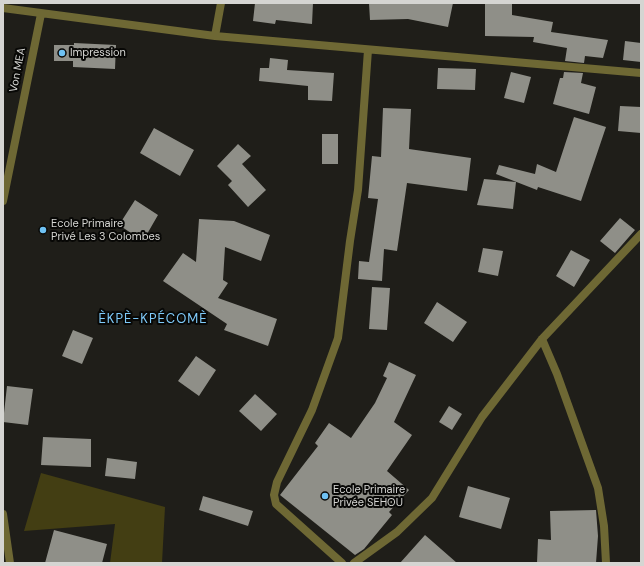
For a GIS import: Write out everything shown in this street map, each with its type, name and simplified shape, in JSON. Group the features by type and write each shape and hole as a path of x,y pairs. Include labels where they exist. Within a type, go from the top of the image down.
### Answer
{"street":[{"path":"215,36 221,3"},
{"path":"3,8 215,36 641,72"},
{"name":"Von MEA","path":"3,201 41,14"},
{"path":"342,563 276,504 274,495 277,482 312,410 338,338 358,190 368,50"},
{"path":"354,563 397,532 432,498 482,417 542,339 641,234"},
{"path":"542,339 557,374 598,488 604,526 606,563"},
{"path":"3,514 10,563"}],"shaded area":[{"path":"41,473 165,507 162,563 110,563 115,524 24,531"}],"building":[{"path":"255,3 313,3 312,24 276,20 275,24 253,21"},
{"path":"369,3 453,3 448,27 408,19 370,20"},
{"path":"485,3 512,3 512,15 553,22 551,32 608,40 603,58 585,56 584,63 565,61 567,48 533,42 534,37 485,36"},
{"path":"625,41 641,43 641,62 623,60"},
{"path":"74,43 116,45 115,69 73,67 73,61 54,61 54,45 74,45"},
{"path":"270,58 288,60 287,70 334,73 332,101 308,100 308,86 259,81 260,68 269,68"},
{"path":"438,68 476,69 475,90 437,89"},
{"path":"511,72 531,77 524,103 504,98"},
{"path":"564,72 583,73 581,83 596,87 589,114 553,104 560,78 563,78"},
{"path":"620,106 641,107 641,133 618,131"},
{"path":"383,108 411,109 409,149 471,158 467,191 407,183 397,251 384,249 382,281 358,279 359,261 369,262 378,199 368,198 372,156 381,157"},
{"path":"574,117 606,127 581,201 538,187 537,190 496,174 499,165 535,174 537,164 556,172"},
{"path":"154,128 194,150 180,176 140,153"},
{"path":"322,134 338,134 338,164 322,164"},
{"path":"238,144 251,156 242,164 266,190 248,207 228,185 232,181 217,166"},
{"path":"484,179 516,182 513,209 477,205"},
{"path":"135,200 158,215 143,241 119,225"},
{"path":"620,218 635,230 615,253 600,241"},
{"path":"199,219 234,221 270,235 261,261 225,247 223,280 228,283 218,298 277,319 268,346 224,330 227,324 163,281 183,253 196,262"},
{"path":"483,248 503,251 498,276 478,272"},
{"path":"571,250 590,260 574,287 556,276"},
{"path":"372,287 390,288 387,330 369,329"},
{"path":"437,302 467,322 453,342 424,323"},
{"path":"73,330 93,338 82,364 62,356"},
{"path":"196,356 216,370 199,396 178,381"},
{"path":"389,362 416,375 394,422 412,435 387,471 409,490 389,512 392,515 364,549 355,555 280,495 318,446 315,443 329,423 351,438 375,403 387,378 383,376"},
{"path":"7,386 33,389 28,425 3,422"},
{"path":"255,394 277,414 261,431 239,411"},
{"path":"449,406 462,414 452,430 439,422"},
{"path":"43,437 91,439 91,467 41,465"},
{"path":"107,458 137,462 135,479 105,476"},
{"path":"468,486 510,498 501,529 459,517"},
{"path":"203,496 253,511 248,526 199,510"},
{"path":"596,510 598,536 596,563 537,563 538,539 551,540 550,511"},
{"path":"54,530 107,544 102,563 45,563"},
{"path":"425,535 457,563 400,563"}],"place":[{"name":"Impression","path":"62,53"},
{"name":"Ecole Primaire Privé Les 3 Colombes","path":"43,230"},
{"name":"Ecole Primaire Privée SEHOU","path":"325,496"}],"district":[{"name":"ÈKPÈ-KPÉCOMÈ","path":"153,320"}]}
